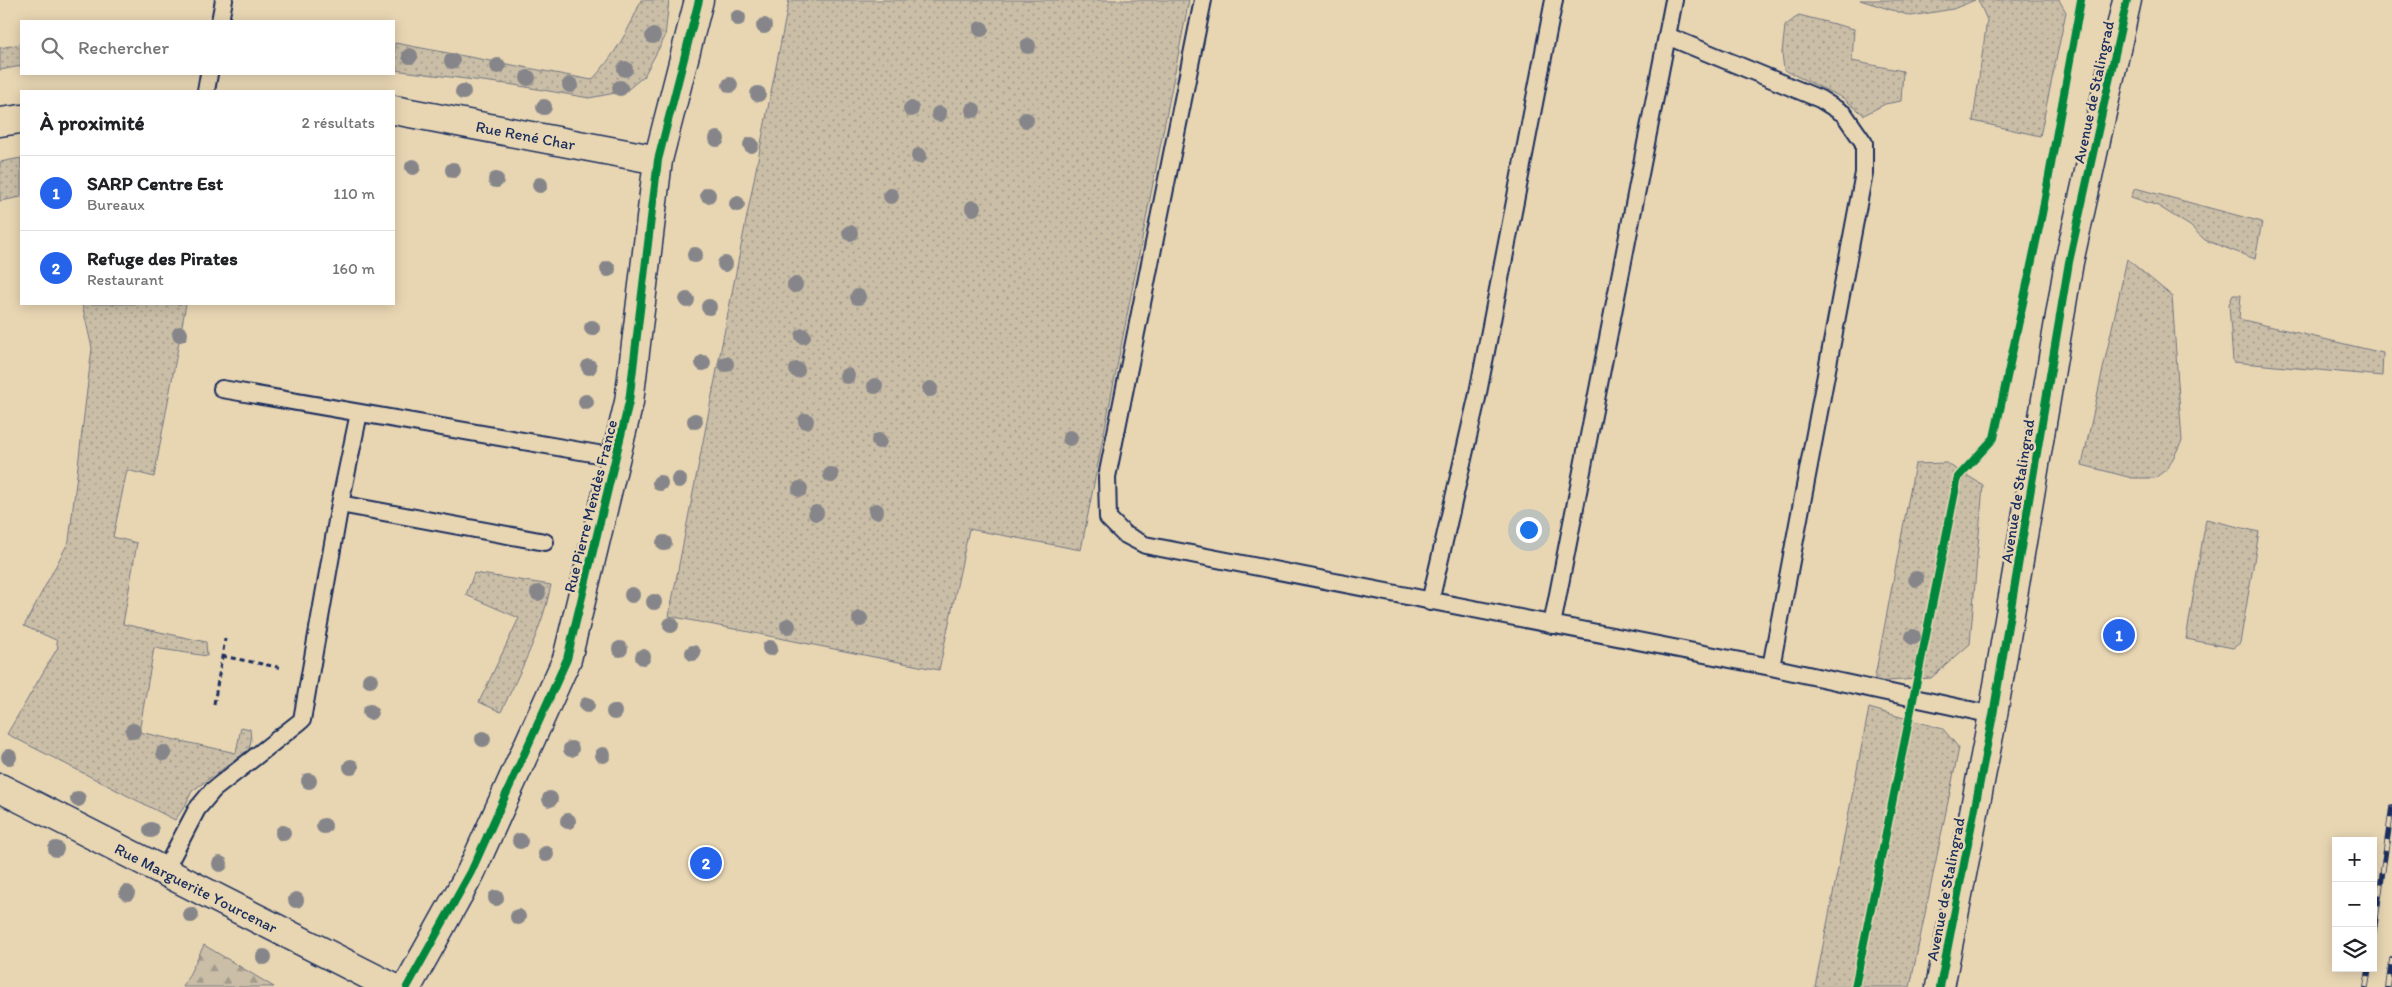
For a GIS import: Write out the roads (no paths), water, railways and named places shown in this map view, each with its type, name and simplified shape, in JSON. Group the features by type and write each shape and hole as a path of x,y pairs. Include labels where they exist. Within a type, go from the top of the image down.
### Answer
{"street":[{"name":"Rue Pierre Mendès France","path":"407,987 471,872 566,659 629,402 658,160 699,0"},
{"name":"Avenue de Stalingrad","path":"1940,987 1993,715 2069,262 2127,0"},
{"name":"Rue René Char","path":"395,110 658,160"},
{"path":"0,122 20,119"},
{"name":"Rue Marguerite Yourcenar","path":"0,788 392,987"}],"lane":[{"path":"220,20 224,0"},
{"path":"1203,0 1107,477 1108,518 1124,534 1145,545 1771,667 1993,715"},
{"path":"1430,602 1477,398 1554,0"},
{"path":"1552,625 1674,0"},
{"path":"1667,36 1820,99 1844,114 1864,143 1864,173 1771,667"},
{"path":"206,90 209,75"},
{"path":"222,390 615,458"},
{"path":"164,872 197,809 213,790 302,720 340,504 359,413"},
{"path":"340,504 544,542"}],"railway":[{"path":"2375,927 2392,807"},
{"path":"2388,987 2392,959"},
{"path":"2366,987 2368,972"}],"place":[{"name":"SARP Centre Est","path":"2119,635"},
{"name":"Refuge des Pirates","path":"706,863"}]}
